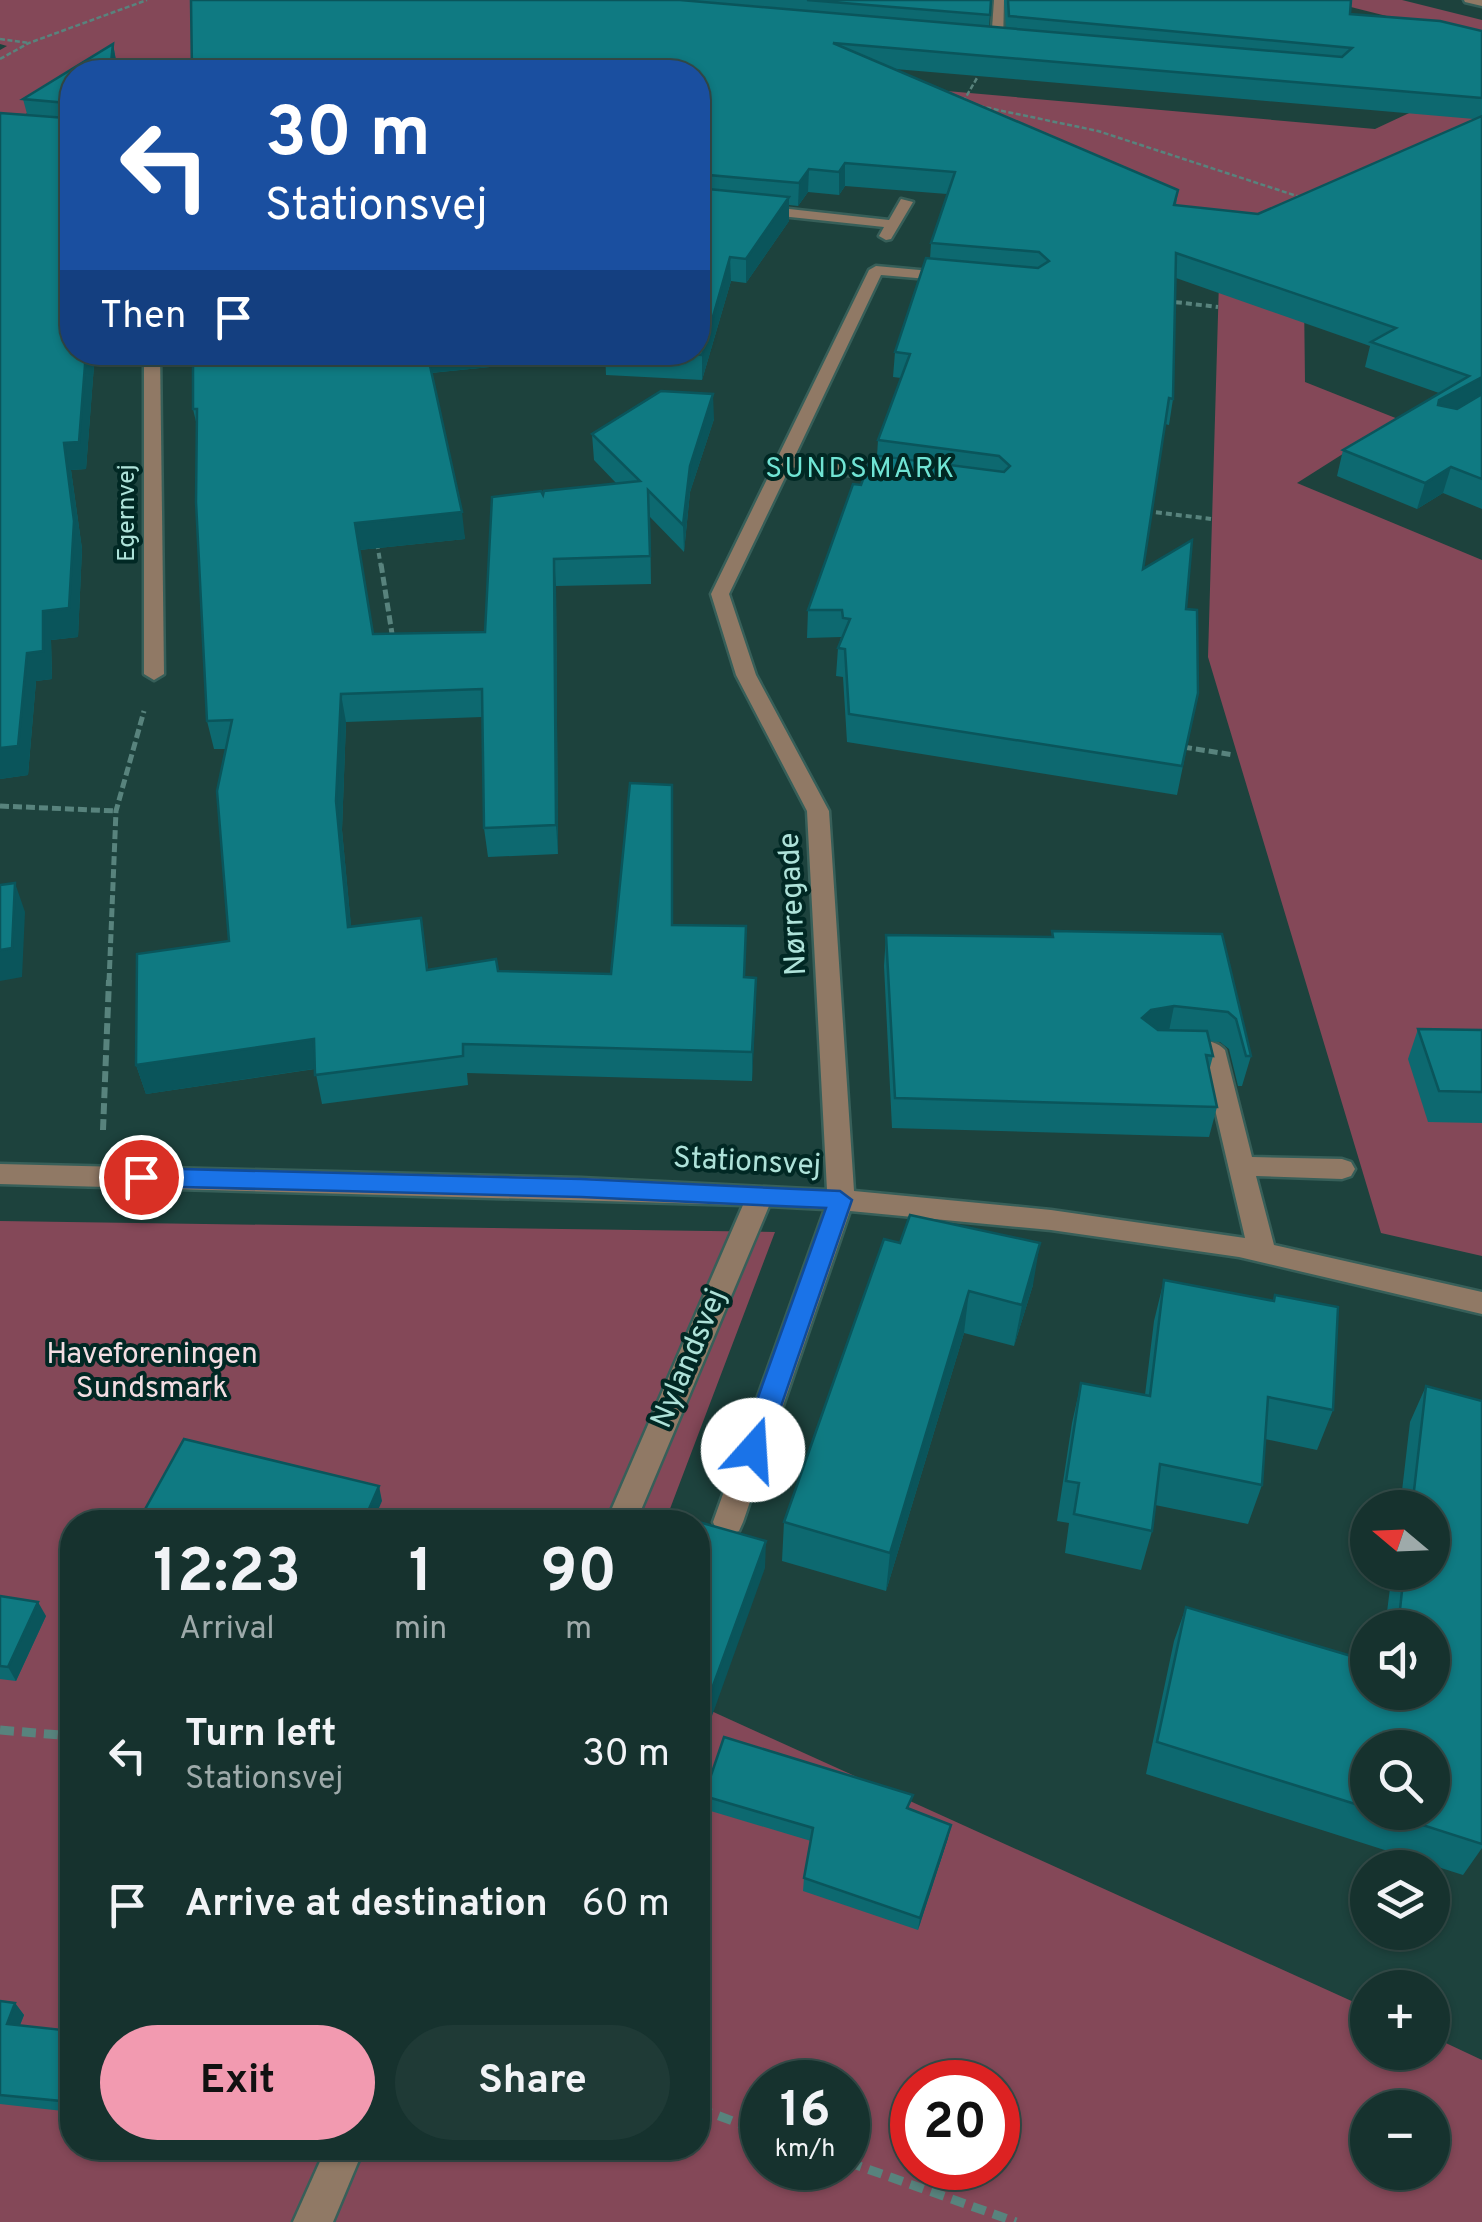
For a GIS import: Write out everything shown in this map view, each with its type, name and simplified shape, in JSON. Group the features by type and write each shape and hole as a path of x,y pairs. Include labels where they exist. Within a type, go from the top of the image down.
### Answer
{"street":[{"path":"998,43 1000,0"},
{"path":"1469,0 1482,3"},
{"path":"978,41 1015,44"},
{"path":"710,206 889,230 906,202"},
{"name":"Nørregade","path":"840,1200 818,811 746,676 720,594 876,270 965,278"},
{"name":"Egernvej","path":"152,365 154,674"},
{"path":"783,461 918,480"},
{"path":"1152,1048 1214,1050 1262,1252"},
{"path":"1241,1166 1342,1169"},
{"name":"Stationsvej","path":"0,1174 840,1200 1051,1220 1262,1252 1482,1304"},
{"name":"Nylandsvej","path":"626,1510 760,1197"},
{"path":"728,1522 840,1200"},
{"path":"312,2222 340,2160"}],"path":[{"path":"0,58 29,43 146,0"},
{"path":"0,39 29,43"},
{"path":"998,43 962,103 1098,132 1304,198"},
{"path":"1164,300 1218,307"},
{"path":"1133,509 1211,519"},
{"path":"377,542 396,656"},
{"path":"101,1176 116,810 154,674"},
{"path":"1176,745 1234,755"},
{"path":"0,806 116,810"},
{"path":"0,1730 60,1735"},
{"path":"710,2112 740,2124"},
{"path":"870,2170 1016,2222"}],"green space":[{"path":"0,0 243,0 518,53 597,60 60,60 60,93 21,117 0,115 0,50 7,46 0,44"},
{"path":"1323,0 1402,0 1482,20 1482,40"},
{"path":"710,70 1375,129 1482,79 1482,124 1303,210 1305,382 1398,419 1297,483 1482,560 1482,1256 1381,1233 1208,657 1221,213 1174,207 710,75"},
{"name":"Haveforeningen Sundsmark","path":"0,1221 775,1232 670,1510 60,1510 60,2160 710,2160 710,1710 1350,2000 1350,2070 1450,2070 1450,2045 1482,2060 1482,2222 0,2222"}],"building":[{"path":"191,0 680,0 1342,57 1352,48 1009,16 1008,0 1351,0 1350,14 1440,21 1482,31 1482,98 833,43 1178,190 1174,205 1258,214 1482,116 1482,377 1439,400 1438,405 1457,409 1482,394 1482,479 1451,467 1425,483 1343,450 1469,376 1371,342 1396,328 1176,253 1173,399 1169,398 1143,569 1192,540 1186,609 1197,610 1198,693 1182,766 849,714 845,649 838,648 850,619 843,618 842,610 808,610 853,484 861,485 872,455 1004,472 1010,466 999,456 878,440 910,354 895,352 926,258 1038,268 1049,261 1039,252 931,243 955,172 845,163 839,172 809,169 799,183 710,175 710,60 192,60"},
{"path":"807,0 991,0 990,15"},
{"path":"113,44 111,60 87,60"},
{"path":"60,76 60,102 23,99"},
{"path":"0,113 60,118 60,365 85,365 79,442 64,443 74,521 69,608 43,611 43,651 27,653 18,746 0,748"},
{"path":"710,189 789,197 746,259 730,257 710,327"},
{"path":"193,365 430,365 462,512 355,523 373,634 485,632 492,497 541,491 543,495 544,491 640,481 592,434 661,391 713,394 690,466 683,525 648,490 650,556 554,559 556,825 484,828 482,689 341,694 336,801 348,927 421,918 427,970 496,959 498,971 611,974 630,783 672,785 672,925 746,926 744,977 756,978 752,1052 463,1044 463,1056 315,1075 314,1039 136,1065 137,954 229,941 217,791 232,720 207,721 196,502 197,409 193,409"},
{"path":"15,883 12,948 0,950 0,885"},
{"path":"1052,931 1222,934 1251,1056 1246,1056 1236,1019 1228,1012 1174,1006 1151,1010 1142,1018 1158,1030 1207,1031 1213,1056 1206,1055 1217,1107 895,1098 886,935 1053,937"},
{"path":"1418,1029 1482,1030 1482,1092 1439,1091"},
{"path":"910,1215 1040,1243 1022,1305 969,1291 890,1553 784,1522 884,1239 900,1243"},
{"path":"1164,1280 1274,1301 1275,1295 1338,1307 1333,1410 1268,1397 1262,1485 1160,1464 1152,1531 1074,1514 1079,1483 1066,1481 1081,1383 1150,1396"},
{"path":"1426,1386 1482,1401 1482,1844 1438,1830 1450,1830 1450,1730 1350,1730 1350,1802 1157,1742 1186,1607 1350,1656 1350,1710 1450,1710 1450,1610 1400,1610 1402,1590 1450,1590 1450,1490 1414,1490"},
{"path":"184,1439 379,1486 368,1510 145,1510"},
{"path":"710,1525 766,1541 710,1694"},
{"path":"0,1596 38,1602 8,1667 0,1666"},
{"path":"724,1737 913,1795 907,1808 951,1825 920,1918 804,1878 813,1828 710,1798 710,1778"},
{"path":"0,2001 15,2003 7,2024 60,2030 60,2101 0,2095"}],"district":[{"name":"SUNDSMARK","path":"861,470"}],"route":[{"path":"141,1177 581,1188 840,1200 753,1450"}]}
